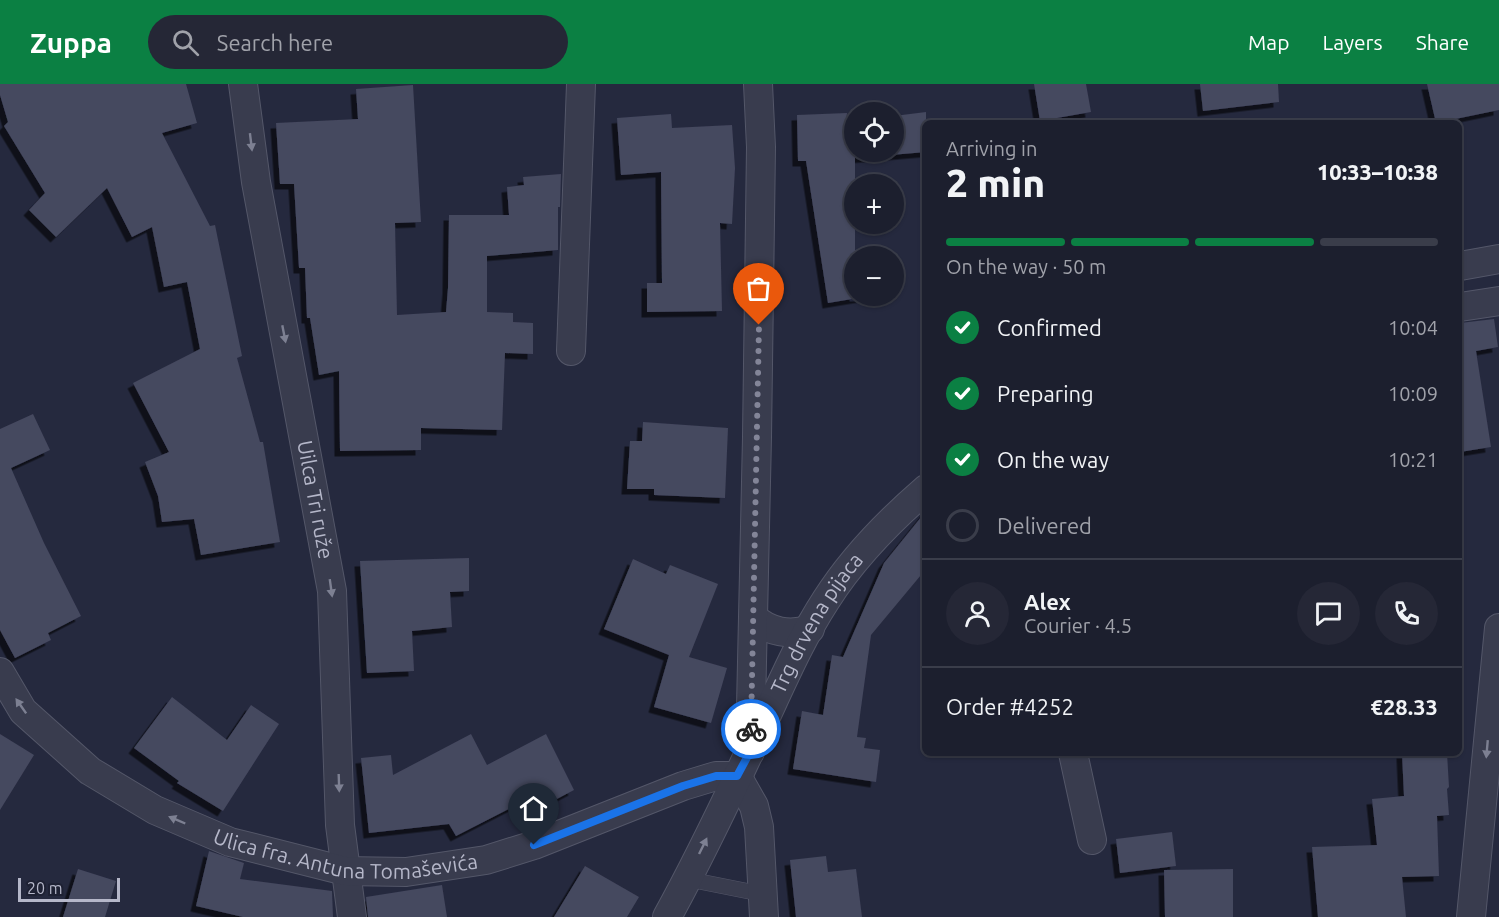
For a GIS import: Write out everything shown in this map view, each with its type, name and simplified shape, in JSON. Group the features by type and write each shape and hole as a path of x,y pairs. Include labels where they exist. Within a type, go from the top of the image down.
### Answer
{"street":[{"name":"Uilca Tri ruže","path":"243,84 256,182 332,591 340,825 352,917"},
{"path":"571,351 581,84"},
{"path":"750,752 761,147 758,84"},
{"path":"1462,266 1499,259"},
{"path":"1462,307 1499,301"},
{"name":"Trg drvena pijaca","path":"667,917 826,600 896,515 922,492"},
{"path":"754,618 760,624 791,634 810,629"},
{"path":"1471,917 1499,628"},
{"name":"Ulica fra. Antuna Tomaševića","path":"0,672 23,711 90,771 155,810 230,842 345,871 406,872 486,860 534,845 683,786 716,776 737,776"},
{"path":"1074,756 1092,840"},
{"path":"737,776 754,806 759,827 763,906"}],"lane":[{"path":"687,879 763,906"}],"building":[{"path":"0,84 186,84 197,123 162,133 210,226 215,225 242,356 237,358 260,442 263,442 280,542 201,555 194,519 162,522 158,496 145,462 169,452 133,383 200,349 187,282 164,287 152,227 132,237 107,188 56,237 29,210 45,193 4,126 8,122 0,95"},
{"path":"1034,84 1086,84 1091,112 1040,120"},
{"path":"1200,84 1278,84 1279,102 1203,111"},
{"path":"1427,84 1499,84 1499,110 1451,120 1435,120"},
{"path":"413,85 421,222 395,223 397,315 446,312 449,215 509,215 507,187 524,185 523,177 561,174 558,250 487,256 487,312 513,313 513,322 533,323 533,354 505,353 502,430 421,428 421,450 340,451 339,371 319,375 310,318 307,318 305,268 299,268 294,184 280,184 276,123 358,119 356,89"},
{"path":"926,112 926,120 922,120 922,152 904,154 904,115"},
{"path":"844,113 844,162 855,162 855,174 844,174 844,234 855,234 855,246 844,246 844,300 828,303 806,161 798,161 797,115"},
{"path":"671,114 672,128 732,125 735,168 732,224 720,223 722,311 647,312 647,283 662,283 661,172 621,175 617,118"},
{"path":"1494,319 1498,347 1476,351 1491,447 1462,452 1462,323"},
{"path":"33,414 50,450 11,468 44,543 81,616 48,633 51,640 15,658 0,630 0,429"},
{"path":"643,422 728,428 725,498 654,495 654,489 627,489 630,441 642,441"},
{"path":"922,516 922,574 871,635 857,737 866,738 864,748 880,750 876,782 793,769 802,711 823,715 832,655 843,657 884,563"},
{"path":"469,558 469,591 450,592 452,627 412,631 414,671 367,673 360,561"},
{"path":"633,559 666,574 670,565 718,584 689,657 727,668 711,723 654,707 669,655 604,629"},
{"path":"172,697 227,740 251,705 279,724 223,811 177,783 179,781 134,748"},
{"path":"0,734 34,755 0,810"},
{"path":"471,734 487,765 546,734 574,790 532,812 526,800 456,836 449,824 369,833 361,758 391,755 393,775"},
{"path":"1402,756 1447,756 1449,815 1437,816 1439,876 1402,877 1406,917 1318,917 1312,847 1377,845 1372,799 1404,796"},
{"path":"1172,832 1176,866 1120,873 1116,839"},
{"path":"209,851 244,863 240,879 332,891 333,917 243,917 196,906"},
{"path":"826,856 828,872 856,869 862,917 796,917 790,860"},
{"path":"585,866 639,897 627,917 554,917"},
{"path":"78,869 116,881 105,917 63,917"},
{"path":"1233,869 1233,917 1165,917 1164,870"},
{"path":"442,885 447,917 368,917 366,897"}],"way so far":[{"path":"751,729 759,325"}],"route":[{"path":"534,845 683,786 716,776 737,776 750,752 751,729"}]}
